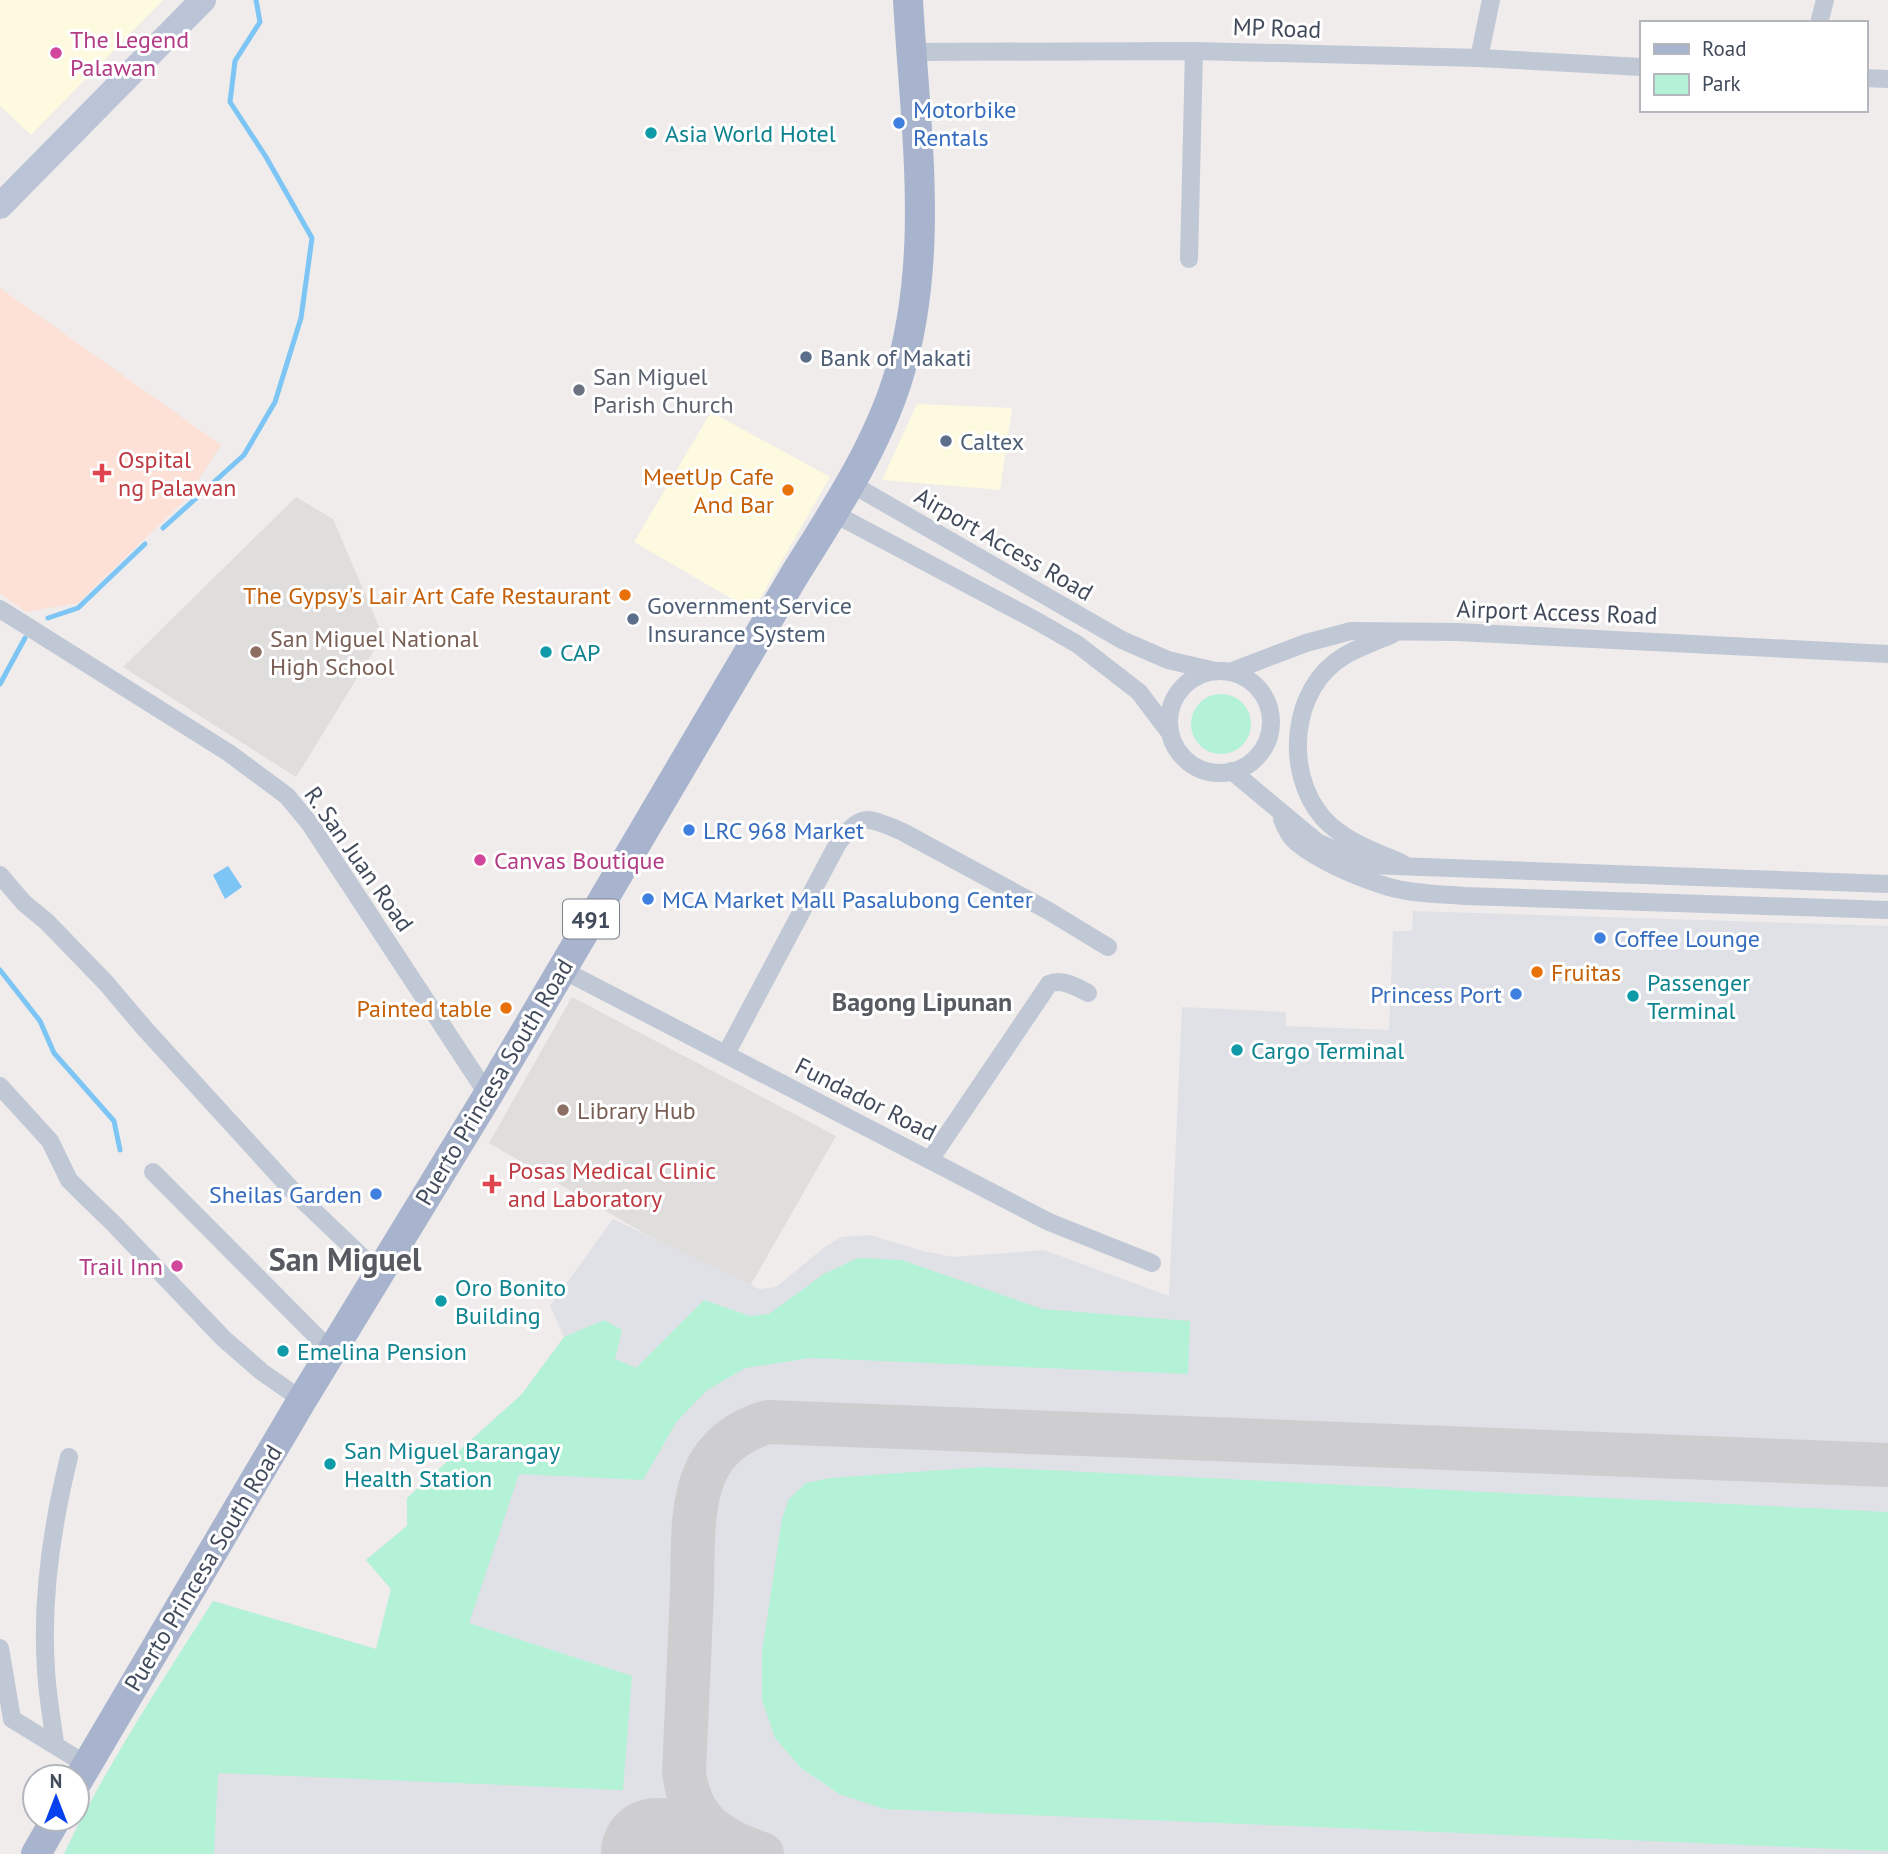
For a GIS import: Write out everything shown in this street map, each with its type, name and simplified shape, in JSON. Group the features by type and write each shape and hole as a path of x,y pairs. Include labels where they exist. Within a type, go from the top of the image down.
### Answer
{"main road":[{"path":"0,206 203,0"},
{"name":"Puerto Princesa South Road","path":"88,1763 833,513 884,415 897,383 914,314 919,278 921,227 908,0"},
{"path":"36,1854 48,1833"}],"street":[{"path":"1479,58 1491,0"},
{"path":"1820,21 1825,0"},
{"name":"MP Road","path":"911,52 1194,51 1479,58 1640,67"},
{"path":"1189,259 1194,51"},
{"path":"1867,78 1888,79"},
{"name":"Airport Access Road","path":"850,483 1122,640 1168,660 1223,671 1350,631 1661,641 1888,654"},
{"name":"Airport Access Road","path":"833,513 1077,644 1139,692 1170,733"},
{"name":"R. San Juan Road","path":"0,609 229,753 287,796 310,824 488,1095"},
{"path":"1400,631 1343,656 1316,683 1302,714 1298,759 1307,791 1324,819 1352,841 1409,866"},
{"path":"1223,671 1245,677 1257,687 1266,699 1270,729 1266,744 1257,756 1245,766 1219,773 1193,765 1182,756 1174,745 1169,720 1171,706 1188,682 1201,674 1223,671"},
{"path":"1232,771 1317,842 1355,861 1385,867 1888,884"},
{"path":"1277,810 1294,841 1308,851 1376,882 1414,892 1888,910"},
{"path":"726,1054 838,843 854,822 877,822 901,831 1047,910 1108,947"},
{"path":"0,875 24,903 47,922 106,983 293,1191 380,1274"},
{"name":"Fundador Road","path":"561,969 1049,1222 1152,1263"},
{"path":"930,1160 1049,984 1063,982 1088,993"},
{"path":"0,1086 50,1141 61,1166 76,1187 224,1339 262,1372 302,1400"},
{"path":"153,1172 332,1352"},
{"path":"55,1744 46,1668 46,1584 58,1502 69,1457"},
{"path":"0,1648 6,1717 55,1744 73,1763"}],"shaded area":[{"name":"The Legend Palawan","path":"0,0 163,0 31,135 0,106"},
{"name":"Ospital ng Palawan","path":"0,288 221,445 185,500 78,603 26,612 0,594"},
{"path":"917,404 1012,408 1000,490 882,480"},
{"path":"711,412 830,477 753,611 634,542"},
{"name":"San Miguel National High School","path":"296,497 333,519 383,636 296,777 123,667"},
{"path":"1413,911 1888,926 1888,1854 64,1854 74,1833 91,1833 91,1802 213,1601 376,1649 391,1589 366,1560 407,1526 407,1498 522,1394 564,1337 550,1306 613,1219 759,1289 776,1287 826,1246 842,1237 870,1235 953,1257 1044,1250 1169,1296 1182,1007 1286,1012 1286,1026 1389,1030 1393,931 1412,931"},
{"path":"572,997 836,1136 750,1286 647,1235 489,1143"}],"green space":[{"path":"1221,694 1242,703 1251,724 1242,745 1221,754 1200,745 1191,724 1200,703"},
{"path":"858,1258 902,1260 1042,1309 1190,1321 1188,1374 810,1358 745,1368 706,1391 677,1421 643,1480 519,1474 469,1623 632,1676 623,1790 218,1773 214,1854 64,1854 74,1833 91,1833 91,1801 213,1601 376,1649 391,1589 366,1560 407,1526 407,1498 522,1394 564,1337 604,1320 622,1330 615,1359 636,1368 704,1300 750,1316 769,1314 824,1274"},
{"path":"984,1467 1888,1512 1888,1851 885,1809 839,1794 801,1768 775,1738 762,1700 762,1652 782,1519 789,1499 806,1483 830,1478"}],"water":[{"path":"228,866 242,887 225,899 213,875"}],"waterway":[{"path":"163,528 244,455 275,402 301,318 312,238 266,157 230,102 235,61 260,22 256,0"},
{"path":"48,618 78,608 145,544"},
{"path":"0,684 25,638"},
{"path":"0,970 40,1021 54,1053 114,1121 120,1150"}],"taxiway":[{"path":"762,1854 732,1842 709,1826 693,1804 684,1772 694,1529 698,1497 712,1460 732,1439 758,1425 768,1422 1888,1465"}],"runway":[{"path":"656,1853 686,1854"}],"place":[{"name":"The Legend Palawan","path":"56,53"},
{"name":"Motorbike Rentals","path":"899,123"},
{"name":"Asia World Hotel","path":"651,133"},
{"name":"Bank of Makati","path":"806,357"},
{"name":"San Miguel Parish Church","path":"579,390"},
{"name":"Caltex","path":"946,441"},
{"name":"Ospital ng Palawan","path":"102,473"},
{"name":"MeetUp Cafe And Bar","path":"788,490"},
{"name":"The Gypsy's Lair Art Cafe Restaurant","path":"625,595"},
{"name":"Government Service Insurance System","path":"633,619"},
{"name":"San Miguel National High School","path":"256,652"},
{"name":"CAP","path":"546,652"},
{"name":"LRC 968 Market","path":"689,830"},
{"name":"Canvas Boutique","path":"480,860"},
{"name":"MCA Market Mall Pasalubong Center","path":"648,899"},
{"name":"Coffee Lounge","path":"1600,938"},
{"name":"Fruitas","path":"1537,972"},
{"name":"Princess Port","path":"1516,994"},
{"name":"Passenger Terminal","path":"1633,996"},
{"name":"Painted table","path":"506,1008"},
{"name":"Cargo Terminal","path":"1237,1050"},
{"name":"Library Hub","path":"563,1110"},
{"name":"Posas Medical Clinic and Laboratory","path":"492,1184"},
{"name":"Sheilas Garden","path":"376,1194"},
{"name":"Trail Inn","path":"177,1266"},
{"name":"Oro Bonito Building","path":"441,1301"},
{"name":"Emelina Pension","path":"283,1351"},
{"name":"San Miguel Barangay Health Station","path":"330,1464"}],"district":[{"name":"Bagong Lipunan","path":"922,1001"},
{"name":"San Miguel","path":"345,1259"}]}
